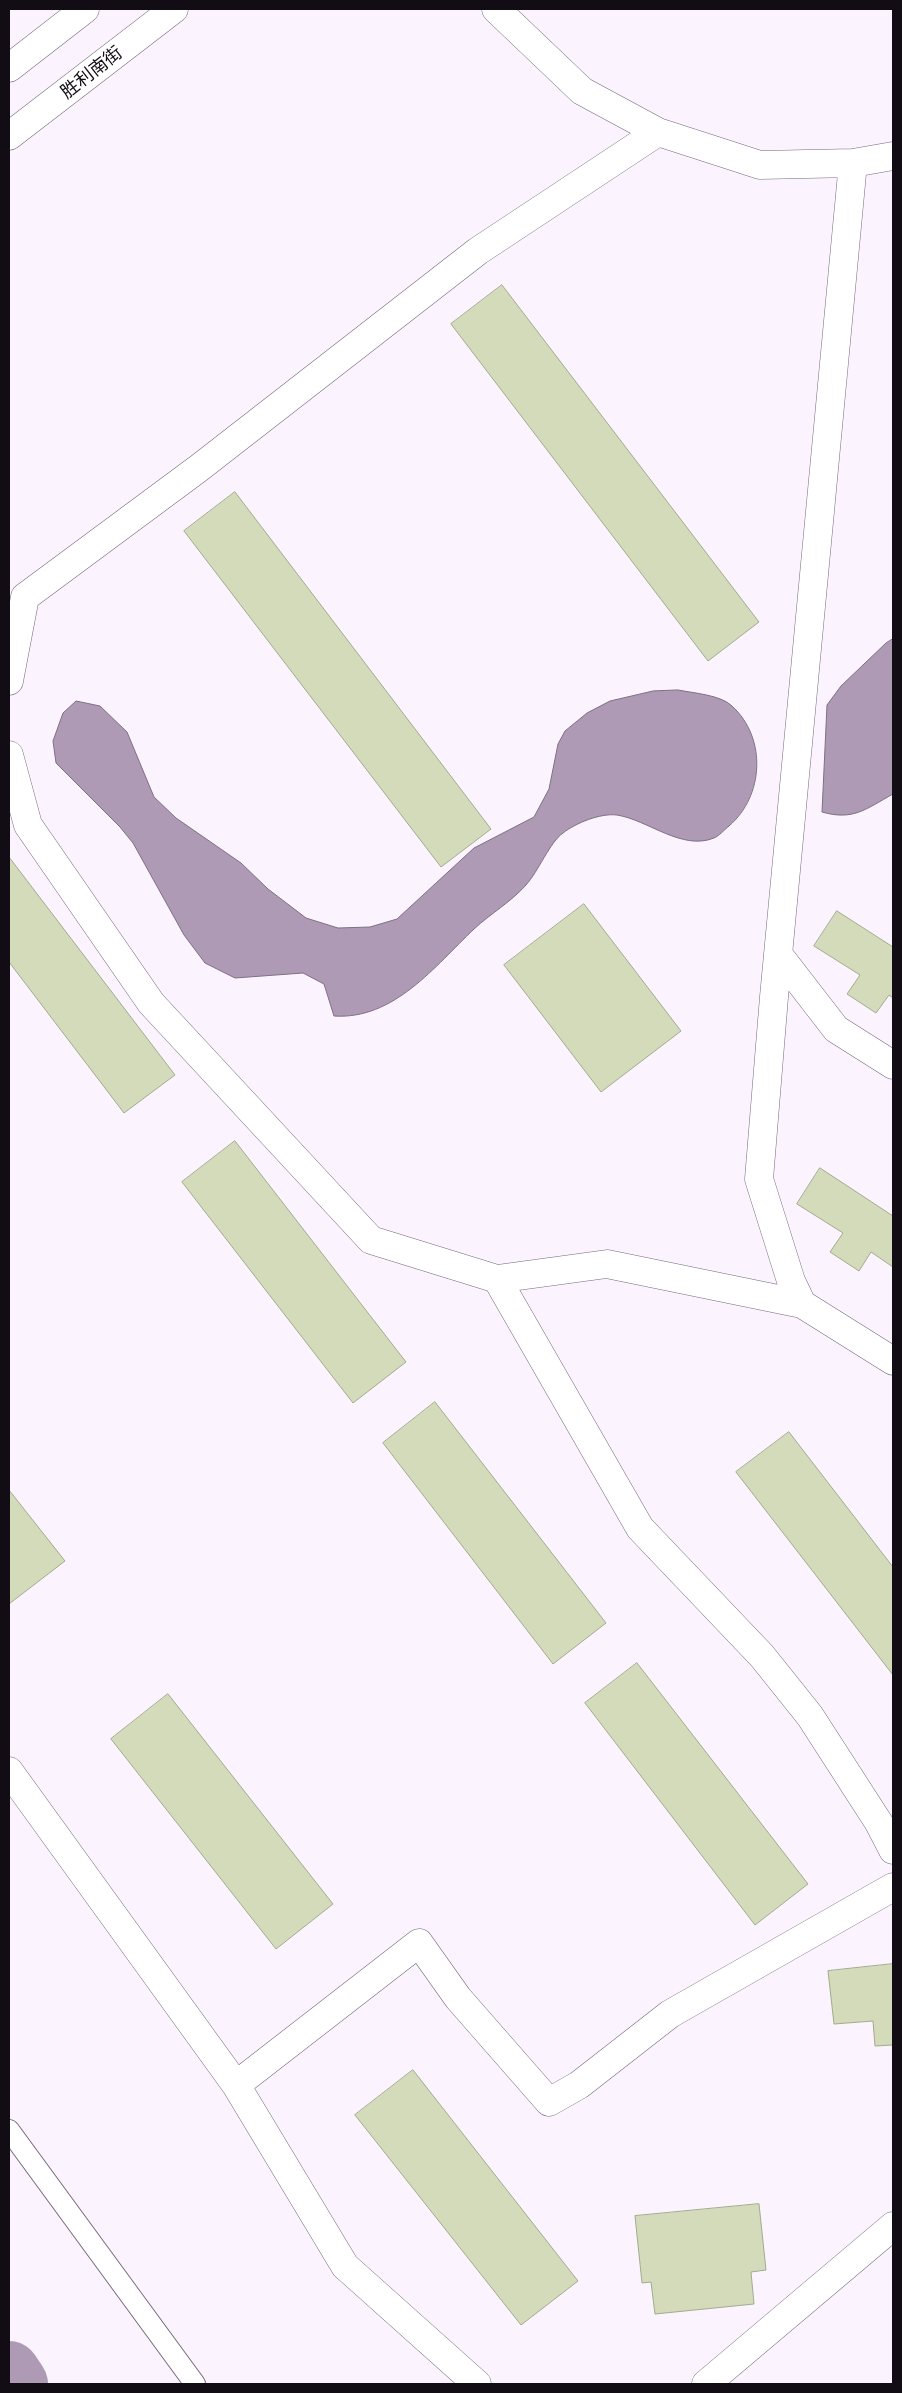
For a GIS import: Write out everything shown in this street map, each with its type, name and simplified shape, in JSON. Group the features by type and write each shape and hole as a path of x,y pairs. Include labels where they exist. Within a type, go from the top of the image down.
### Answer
{"street":[{"path":"9,68 85,9"},
{"name":"胜利南街","path":"9,136 174,9"},
{"path":"496,9 582,91 658,132 760,165 853,163 893,156"},
{"path":"9,681 25,597 199,468 478,251 658,132"},
{"path":"802,1304 791,1281 759,1179 778,954 853,163"},
{"path":"9,756 28,825 151,1003 370,1240 497,1279 607,1264 802,1304 893,1360"},
{"path":"778,954 836,1029 893,1066"},
{"path":"497,1279 640,1528 762,1656 810,1716 879,1823 893,1850"},
{"path":"9,1771 236,2085 345,2266 477,2384"},
{"path":"236,2085 419,1943 458,1998 549,2102 579,2085 670,2014 893,1887"},
{"path":"706,2384 893,2226"}],"lane":[{"path":"9,2130 195,2384"}],"shaded area":[{"path":"893,639 893,794 859,812 842,815 822,812 827,705 841,686 886,643"},
{"path":"678,690 706,695 727,702 743,719 751,734 756,750 757,767 755,783 741,814 716,837 702,841 677,838 617,815 588,819 558,837 531,879 520,891 474,929 412,988 376,1009 356,1015 334,1016 324,984 303,973 235,978 205,963 184,935 133,843 120,827 56,763 53,741 63,713 76,701 100,706 127,732 154,797 176,818 241,863 268,889 306,918 338,928 370,927 397,919 474,848 534,817 549,789 558,744 565,731 587,713 610,701 653,691"}],"building":[{"path":"502,285 759,622 708,661 451,324"},
{"path":"235,492 491,829 441,867 184,531"},
{"path":"9,857 175,1075 124,1113 9,962"},
{"path":"584,904 681,1031 601,1092 504,965"},
{"path":"837,911 893,947 893,998 889,995 876,1013 847,994 860,975 814,946"},
{"path":"235,1141 406,1362 353,1403 182,1182"},
{"path":"820,1168 893,1216 893,1267 871,1252 859,1271 830,1252 843,1233 797,1204"},
{"path":"435,1402 606,1623 553,1664 383,1443"},
{"path":"789,1432 893,1567 893,1675 736,1472"},
{"path":"9,1490 65,1561 9,1604"},
{"path":"637,1663 808,1884 755,1925 585,1703"},
{"path":"168,1694 333,1904 276,1949 111,1739"},
{"path":"893,1964 893,2045 875,2046 873,2021 834,2024 828,1971"},
{"path":"413,2070 578,2281 521,2325 355,2115"},
{"path":"759,2204 766,2270 751,2272 754,2304 655,2314 651,2282 642,2283 635,2216"}],"waterway":[{"path":"9,2372 17,2384"}]}
